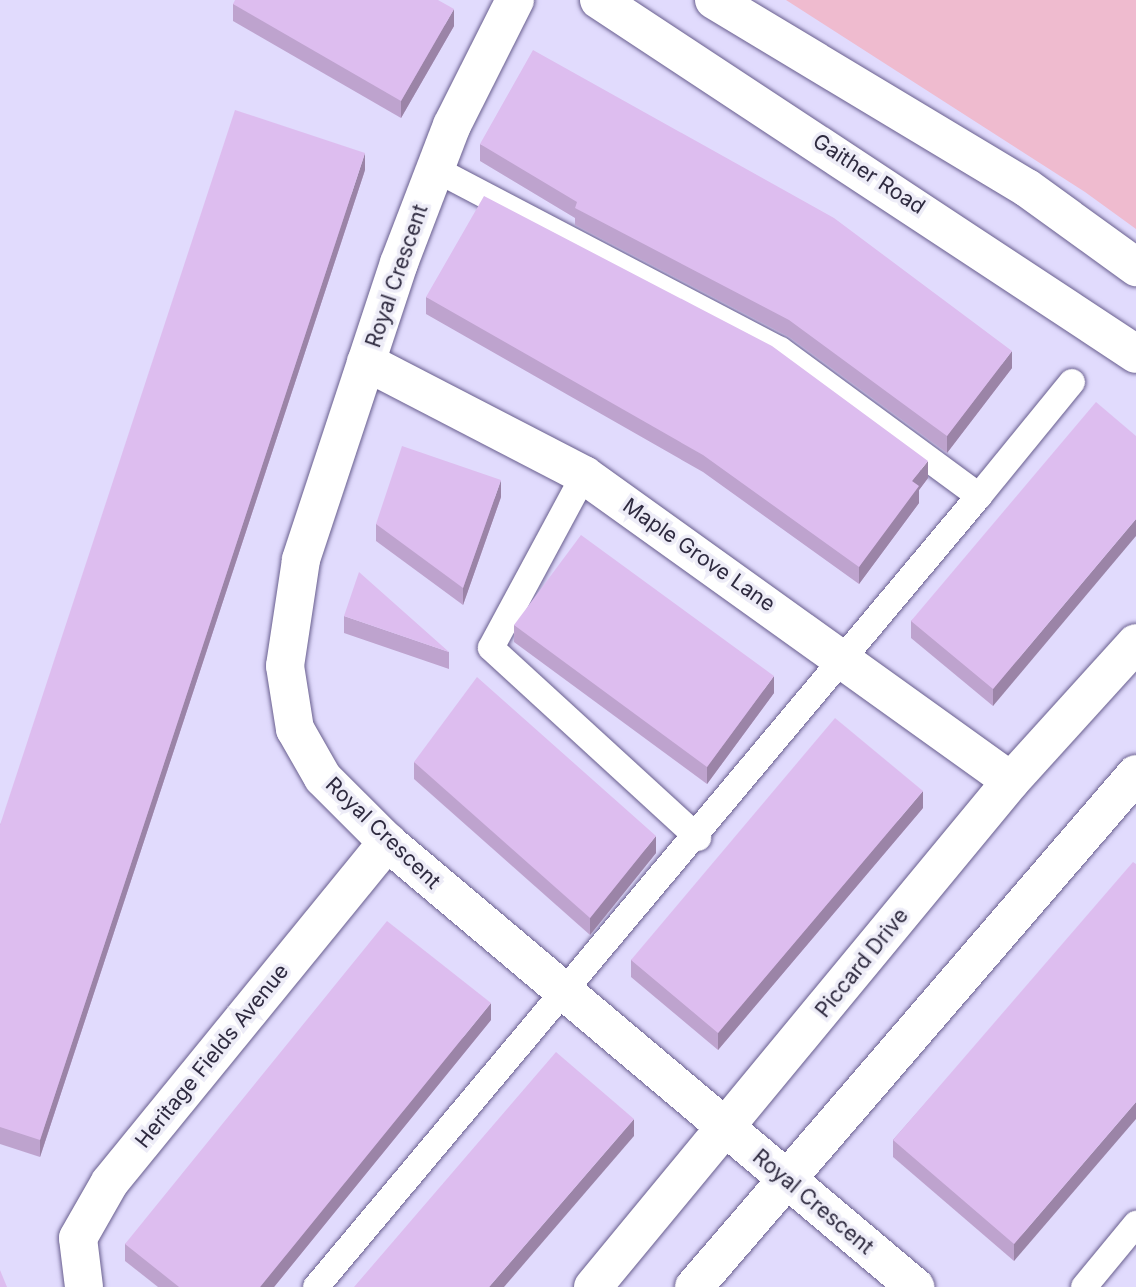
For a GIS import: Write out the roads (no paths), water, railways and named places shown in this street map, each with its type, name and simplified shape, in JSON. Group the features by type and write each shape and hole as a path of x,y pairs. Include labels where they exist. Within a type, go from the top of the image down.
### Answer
{"street":[{"name":"Royal Crescent","path":"515,0 435,169 366,362 301,560 285,666 295,729 323,778 387,842 565,995 915,1287"},
{"name":"Gaither Road","path":"599,0 1136,355"},
{"path":"714,0 1027,188 1136,267"},
{"name":"Maple Grove Lane","path":"366,362 584,475 847,660 1011,781"},
{"name":"Piccard Drive","path":"593,1287 1011,781 1136,643"},
{"path":"694,1287 1136,774"},
{"name":"Heritage Fields Avenue","path":"84,1287 78,1238 110,1182 387,842"}],"lane":[{"path":"435,169 780,350 979,496"},
{"path":"316,1287 847,660 1072,382"},
{"path":"584,475 491,648 698,838"},
{"path":"1084,1287 1136,1224"}]}
